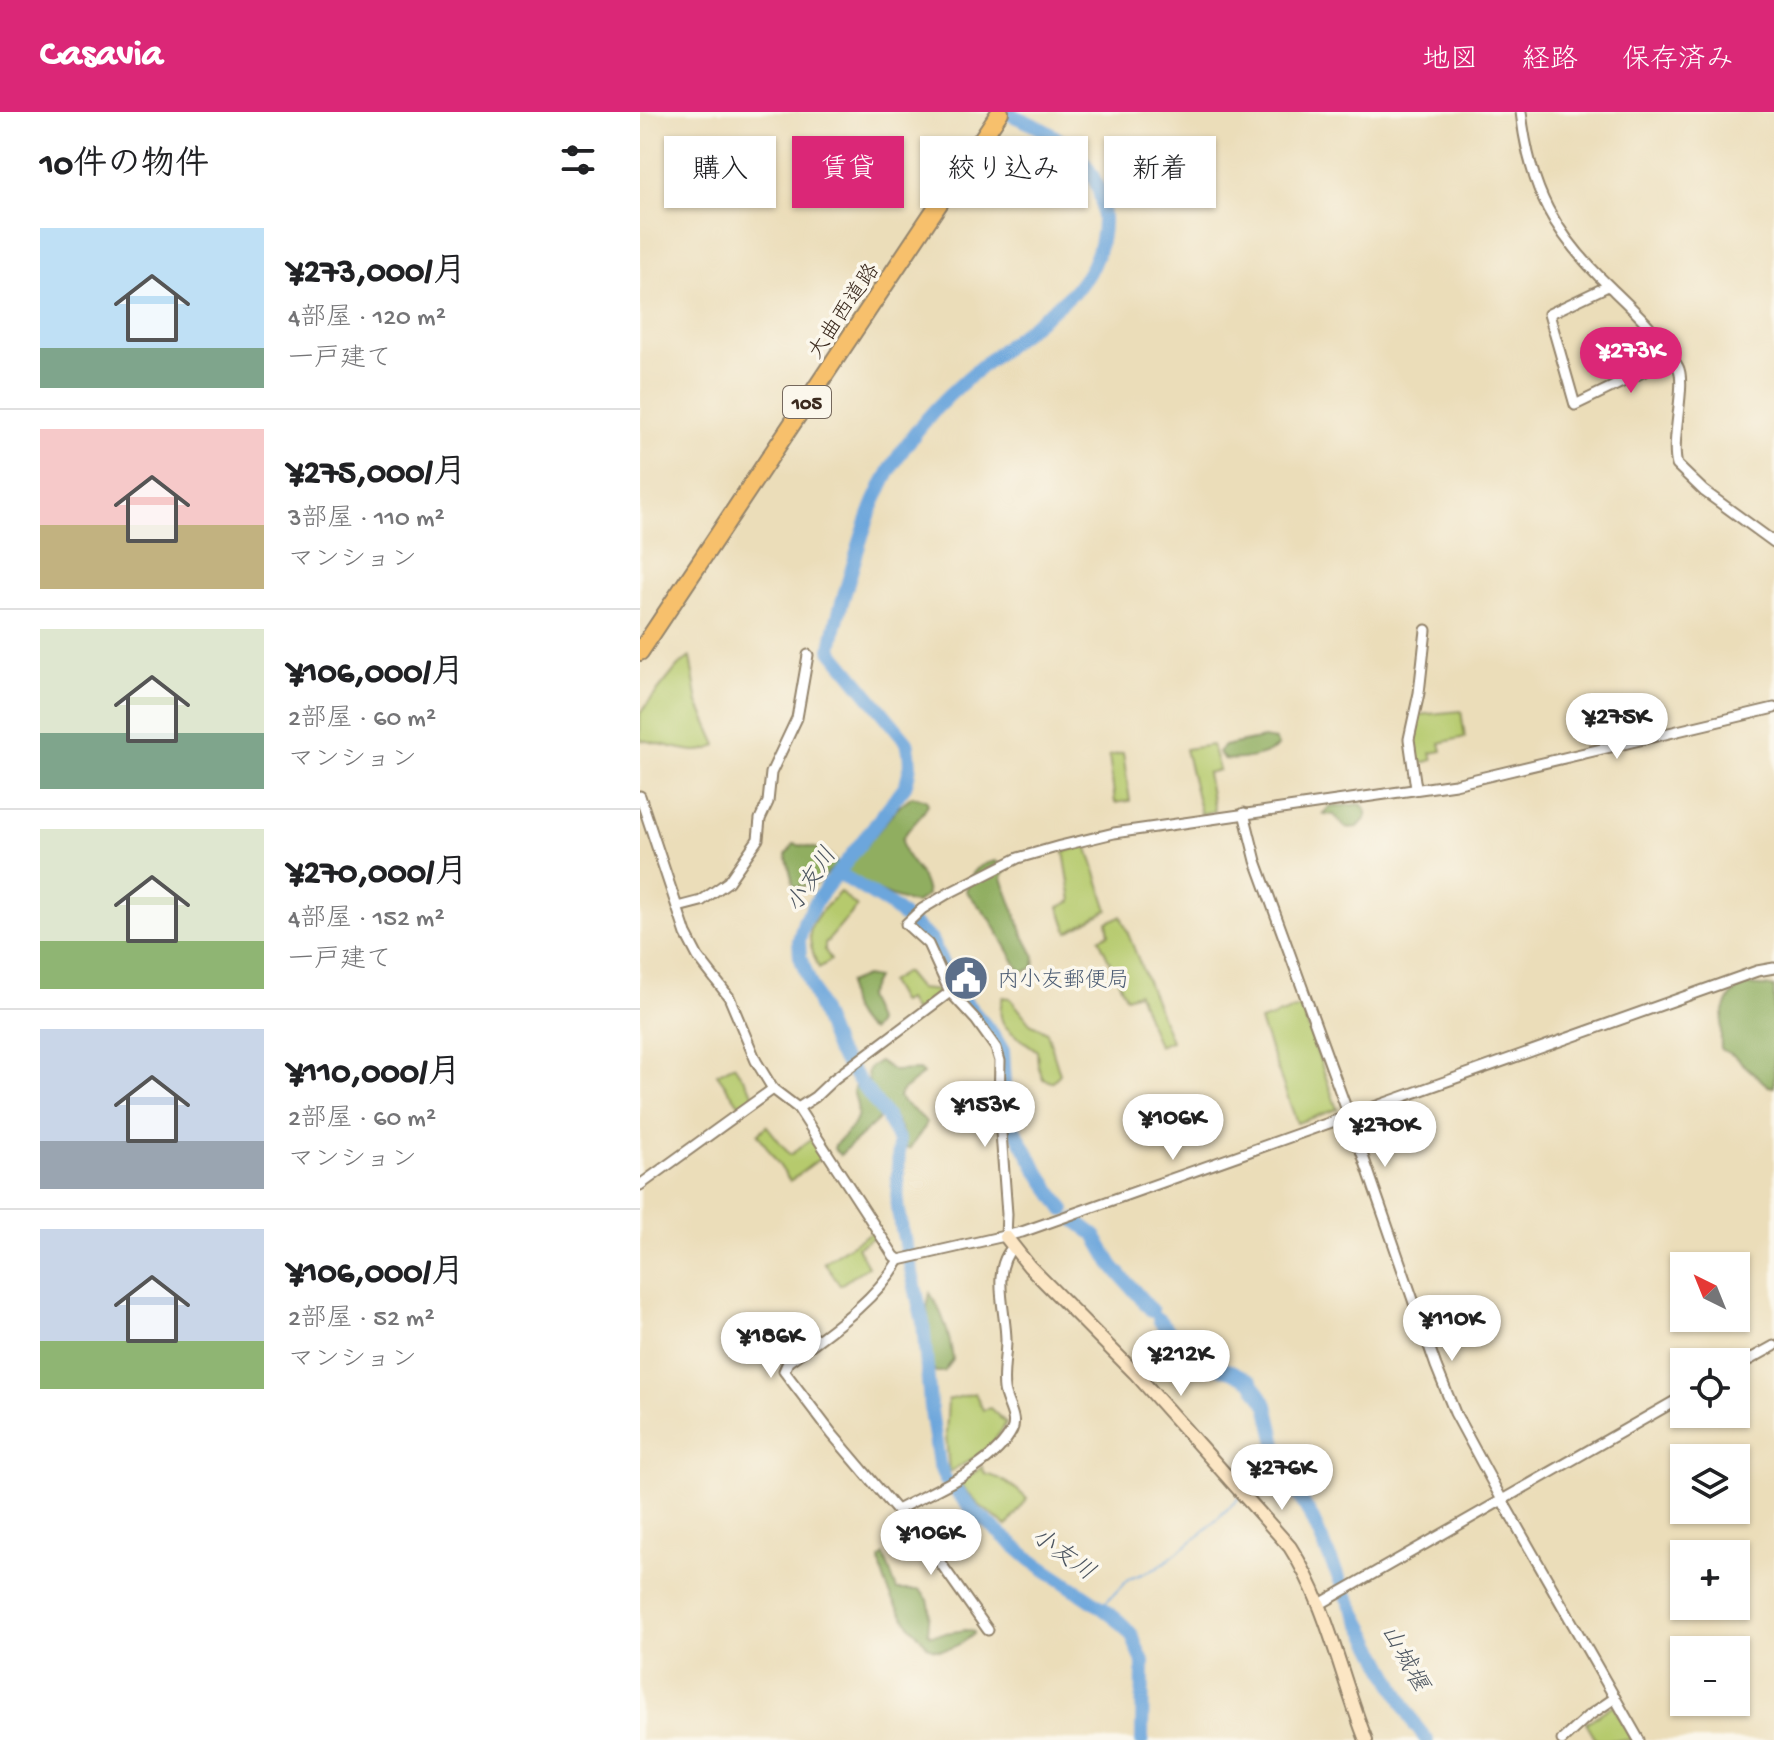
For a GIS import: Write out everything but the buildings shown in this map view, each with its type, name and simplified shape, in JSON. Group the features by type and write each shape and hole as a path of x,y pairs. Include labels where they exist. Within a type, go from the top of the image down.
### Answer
{"highway":[{"name":"大曲西道路","path":"640,652 1000,112"}],"street":[{"path":"1521,112 1536,180 1550,216 1569,243 1658,336 1681,374 1677,465 1704,491 1774,542"},
{"path":"1608,286 1549,314 1575,405 1672,358"},
{"path":"1416,788 1409,739 1419,693 1426,630"},
{"path":"678,907 701,901 728,882 758,839 760,819 768,802 771,773 797,718 808,655"},
{"path":"897,1510 986,1460 1012,1430 1014,1423 1004,1390 1006,1320 1000,1282 1010,1242 999,1105 1000,1061 990,1037 950,992 928,944 906,924 922,909 1018,858 1114,833 1455,784 1774,708"},
{"path":"640,796 686,934 698,957 729,997 756,1061 773,1089 798,1108 899,1260"},
{"path":"1244,813 1256,861 1455,1413 1639,1740"},
{"path":"899,1260 1010,1242 1594,1027 1757,971 1774,968"},
{"path":"798,1108 950,992"},
{"path":"640,1185 773,1089"},
{"path":"1010,1242 1029,1266 1135,1373 1290,1547 1320,1604 1366,1740"},
{"path":"899,1260 891,1274 844,1321 784,1366 784,1371 832,1434 937,1558 988,1630"},
{"path":"1750,1359 1774,1346"},
{"path":"1320,1604 1670,1404"},
{"path":"1562,1740 1587,1717 1615,1698"}],"green space":[{"path":"690,657 698,703 717,745 690,751 640,740 640,713 678,666"},
{"path":"1461,711 1465,737 1440,743 1442,751 1431,753 1433,760 1417,764 1413,742 1418,715"},
{"path":"1263,738 1275,740 1278,746 1267,753 1245,759 1224,759 1218,752 1224,746"},
{"path":"1212,745 1219,770 1207,773 1214,811 1201,814 1185,749"},
{"path":"1123,753 1130,801 1115,803 1109,756"},
{"path":"912,796 926,800 928,804 902,839 905,854 925,885 927,895 916,903 890,896 847,874 847,869 897,808"},
{"path":"1361,804 1366,810 1366,818 1358,827 1346,828 1334,815 1323,814 1329,807"},
{"path":"794,844 825,852 837,865 814,885 794,887 786,855"},
{"path":"1087,845 1108,910 1068,932 1059,907 1072,901 1064,852"},
{"path":"996,861 1005,870 1002,878 1035,957 1034,967 1027,971 1020,971 991,920 966,891 976,870"},
{"path":"840,892 857,907 825,944 831,960 819,968 810,943 812,926 822,910"},
{"path":"1121,916 1171,1041 1158,1046 1138,993 1126,997 1099,939 1109,934 1107,922"},
{"path":"905,972 919,989 941,991 914,1012 907,1000 901,1003 889,982"},
{"path":"865,976 876,978 866,997 877,1023 871,1031 856,1017 848,990 848,983"},
{"path":"1747,985 1774,987 1774,1087 1768,1086 1733,1055 1721,1049 1724,1011 1732,995"},
{"path":"1003,997 1010,998 1030,1023 1047,1032 1060,1074 1052,1082 1043,1079 1037,1051 1004,1024 1000,1008"},
{"path":"1301,1007 1337,1109 1297,1123 1260,1021"},
{"path":"879,1061 894,1071 919,1070 923,1074 899,1097 926,1122 909,1149 903,1146 899,1126 878,1100 868,1080 868,1069"},
{"path":"734,1065 755,1096 740,1106 717,1074"},
{"path":"855,1086 874,1105 879,1119 840,1155 834,1149 835,1145 856,1121"},
{"path":"767,1126 790,1155 814,1137 827,1153 790,1181 758,1134"},
{"path":"873,1231 877,1235 857,1247 868,1266 840,1285 824,1262"},
{"path":"930,1293 942,1317 952,1351 953,1360 944,1372 936,1372 932,1367 927,1307"},
{"path":"975,1393 983,1410 990,1408 1006,1423 982,1452 949,1472 946,1434 948,1400"},
{"path":"982,1467 985,1474 1008,1483 1027,1499 1007,1526 979,1505 959,1484"},
{"path":"884,1555 897,1590 920,1590 928,1600 928,1632 931,1635 966,1630 974,1634 947,1649 929,1647 891,1595 882,1571 880,1559"},
{"path":"1613,1705 1632,1740 1596,1740 1586,1723"}],"waterway":[{"name":"小友川","path":"1004,112 1035,125 1063,142 1086,165 1100,195 1103,219 1100,243 1092,266 1074,291 973,374 929,416 892,467 874,502 841,606 831,650 907,742 909,770 905,786 819,897 804,922 799,940 800,957 836,1050 886,1116 899,1141 897,1207 923,1322 930,1404 939,1464 945,1479 974,1511 1031,1560 1101,1607 1132,1636 1143,1662 1142,1740"},
{"name":"山城堰","path":"838,873 904,917"},
{"name":"山城堰","path":"914,925 931,940 955,990 992,1033 1003,1051 1007,1116 1064,1210"},
{"name":"山城堰","path":"1075,1220 1095,1235 1112,1265 1152,1311"},
{"name":"山城堰","path":"1159,1320 1199,1363 1231,1371 1251,1381 1267,1405 1278,1452"},
{"name":"山城堰","path":"1280,1464 1311,1516 1342,1585"},
{"path":"1248,1490 1281,1467"},
{"path":"1101,1607 1129,1579 1157,1568 1199,1536 1240,1497"},
{"name":"山城堰","path":"1347,1596 1415,1725 1427,1740"}],"place":[{"name":"内小友郵便局","path":"966,978"}]}
